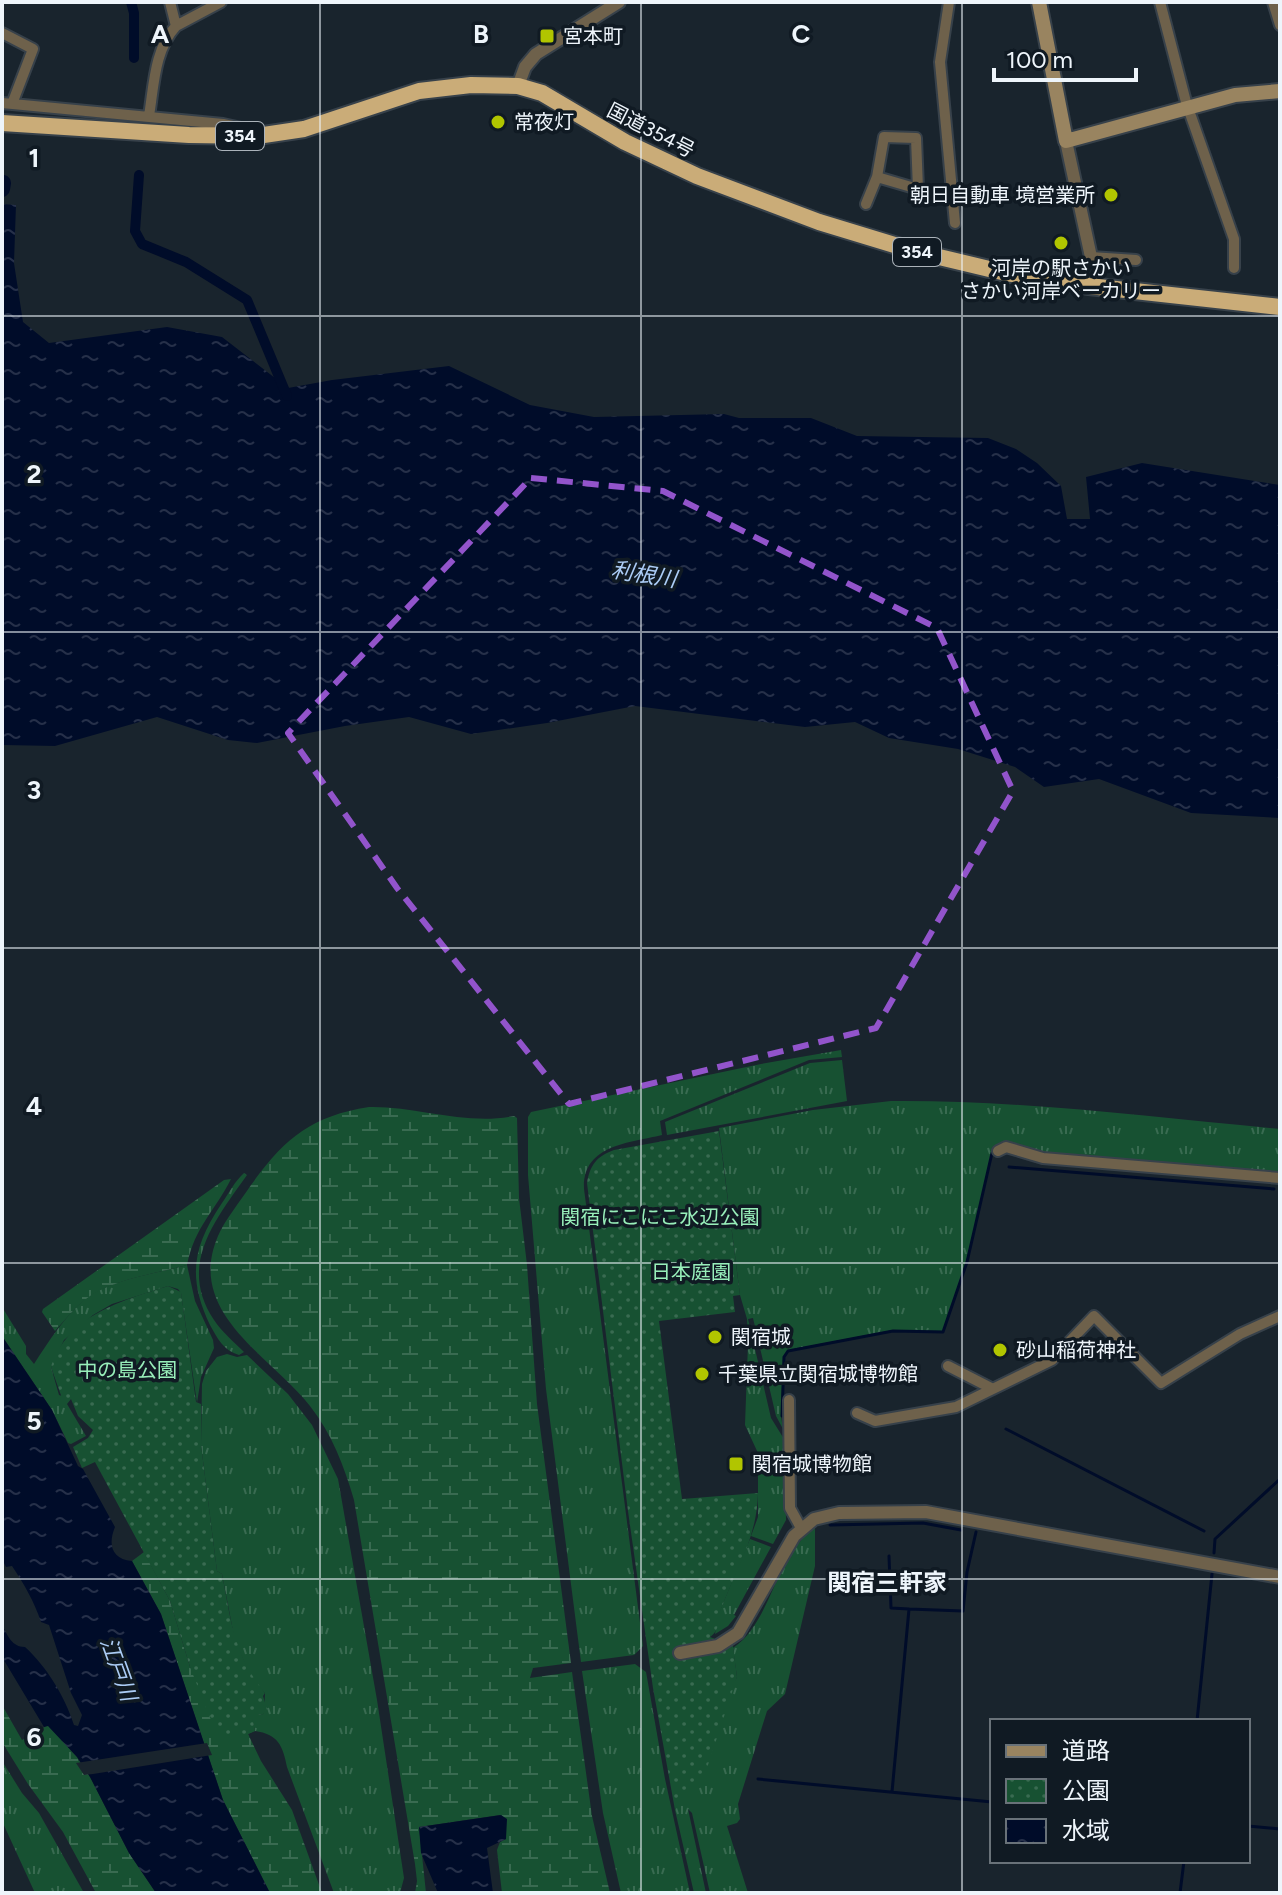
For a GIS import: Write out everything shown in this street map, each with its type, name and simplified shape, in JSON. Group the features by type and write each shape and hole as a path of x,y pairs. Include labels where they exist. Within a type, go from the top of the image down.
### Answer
{"highway":[{"name":"国道354号","path":"2,123 189,135 257,136 304,129 422,90 471,85 518,86 542,93 625,142 697,176 819,222 914,251 1006,273 1089,286 1280,307"}],"main road":[{"path":"1039,2 1066,141 1235,95 1280,91"}],"street":[{"path":"170,2 176,26"},
{"path":"149,116 162,45 176,26 221,2"},
{"path":"518,86 525,67 536,54 619,2"},
{"path":"949,2 940,62 955,223"},
{"path":"1160,2 1188,108 1234,239 1234,268"},
{"path":"1273,2 1280,25"},
{"path":"2,33 33,49 7,103 223,124 246,129 257,136"},
{"path":"866,204 877,177 884,137 916,138 918,189 877,177"},
{"path":"1066,141 1091,257 1136,260"},
{"path":"998,1151 1006,1147 1043,1158 1280,1178"},
{"path":"857,1413 875,1421 956,1407 1052,1360 1094,1316 1158,1381 1164,1383 1240,1334 1280,1316"},
{"path":"948,1366 993,1389"},
{"path":"789,1400 790,1508 801,1528"},
{"path":"680,1653 718,1646 738,1633 794,1536 814,1519 839,1513 926,1512 1280,1577"}],"highlighted area":[{"path":"531,478 663,491 937,628 1013,791 876,1028 569,1104 397,888 288,733"}],"green space":[{"path":"841,1050 842,1057 809,1060 660,1121 662,1135 610,1148 591,1163 585,1174 584,1189 643,1646 634,1655 581,1662 546,1389 528,1175 528,1117 531,1112"},
{"path":"842,1060 847,1101 667,1135 665,1122 810,1063"},
{"path":"891,1101 1037,1106 1280,1129 1280,1175 1046,1156 1009,1144 992,1153 966,1262 943,1331 893,1330 788,1350 783,1357 783,1429 776,1416 753,1318 748,1319 771,1418 784,1439 785,1448 786,1520 773,1544 751,1536 758,1517 758,1474 762,1474 762,1466 758,1465 758,1453 745,1425 747,1319 740,1295 719,1128 813,1110"},
{"path":"369,1107 478,1119 517,1118 519,1198 537,1404 571,1663 533,1668 530,1678 572,1672 592,1816 610,1893 502,1893 497,1850 500,1842 506,1839 500,1815 419,1827 426,1893 415,1893 415,1864 354,1500 346,1475 318,1417 237,1331 222,1310 213,1288 211,1263 218,1236 229,1216 275,1155 315,1124"},
{"name":"関宿にこにこ水辺公園","path":"719,1131 740,1295 733,1296 735,1312 659,1321 682,1499 758,1493 757,1509 750,1538 721,1609 717,1628 710,1637 733,1646 737,1677 704,1777 675,1810 653,1688 628,1511 587,1183 595,1162 614,1150"},
{"path":"244,1173 247,1175 205,1243 199,1280 214,1320 244,1352 239,1355 225,1347 213,1330 198,1292 196,1262 212,1219"},
{"path":"231,1179 200,1229 187,1265 121,1282 96,1292 55,1331 43,1309 224,1180"},
{"path":"187,1265 195,1301 214,1348 201,1377 197,1403 181,1293 168,1286 112,1304 93,1315 64,1340 51,1367 59,1395 71,1399 67,1404 86,1436 68,1443 52,1410 2,1336 2,1307 34,1364 70,1314 95,1292 120,1282"},
{"name":"中の島公園","path":"168,1286 181,1292 196,1402 201,1404 201,1445 217,1571 222,1574 240,1651 265,1693 263,1696 268,1713 252,1716 255,1731 248,1734 249,1737 218,1738 190,1667 170,1601 95,1462 82,1468 73,1447 88,1438 93,1430 78,1416 71,1399 63,1401 51,1367 59,1349 83,1322 115,1305"},
{"path":"227,1354 237,1357 247,1355 288,1394 312,1425 338,1479 377,1700 404,1878 400,1893 334,1893 284,1753 274,1738 255,1731 251,1715 264,1714 265,1693 252,1679 235,1641 222,1574 217,1571 201,1445 202,1384 206,1371 217,1357"},
{"path":"815,1528 815,1566 785,1694 767,1711 738,1804 740,1819 727,1826 748,1893 710,1893 692,1813 688,1809 706,1893 694,1893 675,1810 737,1677 733,1648 757,1622 791,1554"},
{"path":"750,1539 771,1547 736,1616 715,1634 719,1613"},
{"path":"144,1552 170,1601 190,1667 255,1731 248,1734 292,1810 322,1893 270,1893 223,1800 161,1614 132,1561"},
{"path":"635,1664 646,1672 690,1893 621,1893 603,1813 582,1671"},
{"path":"2,1705 22,1740 48,1725 77,1757 129,1853 156,1893 96,1893 63,1832 2,1742"},
{"path":"2,1761 39,1813 84,1893 35,1893 2,1821"}],"water":[{"name":"利根川","path":"2,204 16,205 14,263 23,322 49,343 167,327 222,337 288,388 449,366 530,405 594,417 724,414 739,418 811,418 857,436 988,438 1016,449 1037,463 1061,486 1067,519 1090,519 1086,477 1142,463 1280,485 1280,818 1191,813 1099,779 1044,787 1015,767 958,749 889,738 855,722 805,727 635,706 471,734 409,717 257,743 228,740 157,717 55,746 2,745"},
{"name":"江戸川","path":"2,1336 52,1410 78,1466 83,1469 115,1527 113,1550 125,1560 132,1561 161,1614 223,1800 270,1893 156,1893 129,1853 77,1757 48,1726 44,1727 2,1657 2,1625 11,1640 25,1647 48,1673 74,1725 78,1726 82,1715 71,1693 49,1625 41,1622 21,1579 12,1566 6,1567 2,1559"},
{"path":"501,1815 507,1819 506,1839 487,1848 493,1893 438,1893 421,1853 419,1827"}],"pier":[{"path":"207,1743 212,1755 93,1774 84,1775 76,1763"}],"waterway":[{"path":"131,2 134,13 134,58"},
{"path":"139,175 135,231 142,244 186,262 247,300 287,396"},
{"path":"2,189 3,183"},
{"path":"782,1416 784,1357 788,1351 893,1331 943,1332 967,1262 992,1153"},
{"path":"1009,1167 1274,1189"},
{"path":"1006,1429 1204,1531"},
{"path":"1214,1553 1215,1539 1280,1479"},
{"path":"830,1525 923,1523 961,1530"},
{"path":"892,1792 909,1609 963,1611 976,1532"},
{"path":"889,1556 891,1608 909,1609"},
{"path":"1197,1719 1212,1574"},
{"path":"758,1779 990,1802"},
{"path":"1250,1826 1280,1829"},
{"path":"1180,1893 1184,1863"}],"place":[{"name":"宮本町","path":"547,36"},
{"name":"常夜灯","path":"498,122"},
{"name":"朝日自動車 境営業所","path":"1111,195"},
{"name":"河岸の駅さかい さかい河岸ベーカリー","path":"1061,243"},
{"name":"関宿城","path":"715,1337"},
{"name":"砂山稲荷神社","path":"1000,1350"},
{"name":"千葉県立関宿城博物館","path":"702,1374"},
{"name":"関宿城博物館","path":"736,1464"}],"district":[{"name":"関宿三軒家","path":"887,1583"}],"park label":[{"name":"日本庭園","path":"691,1272"}]}
